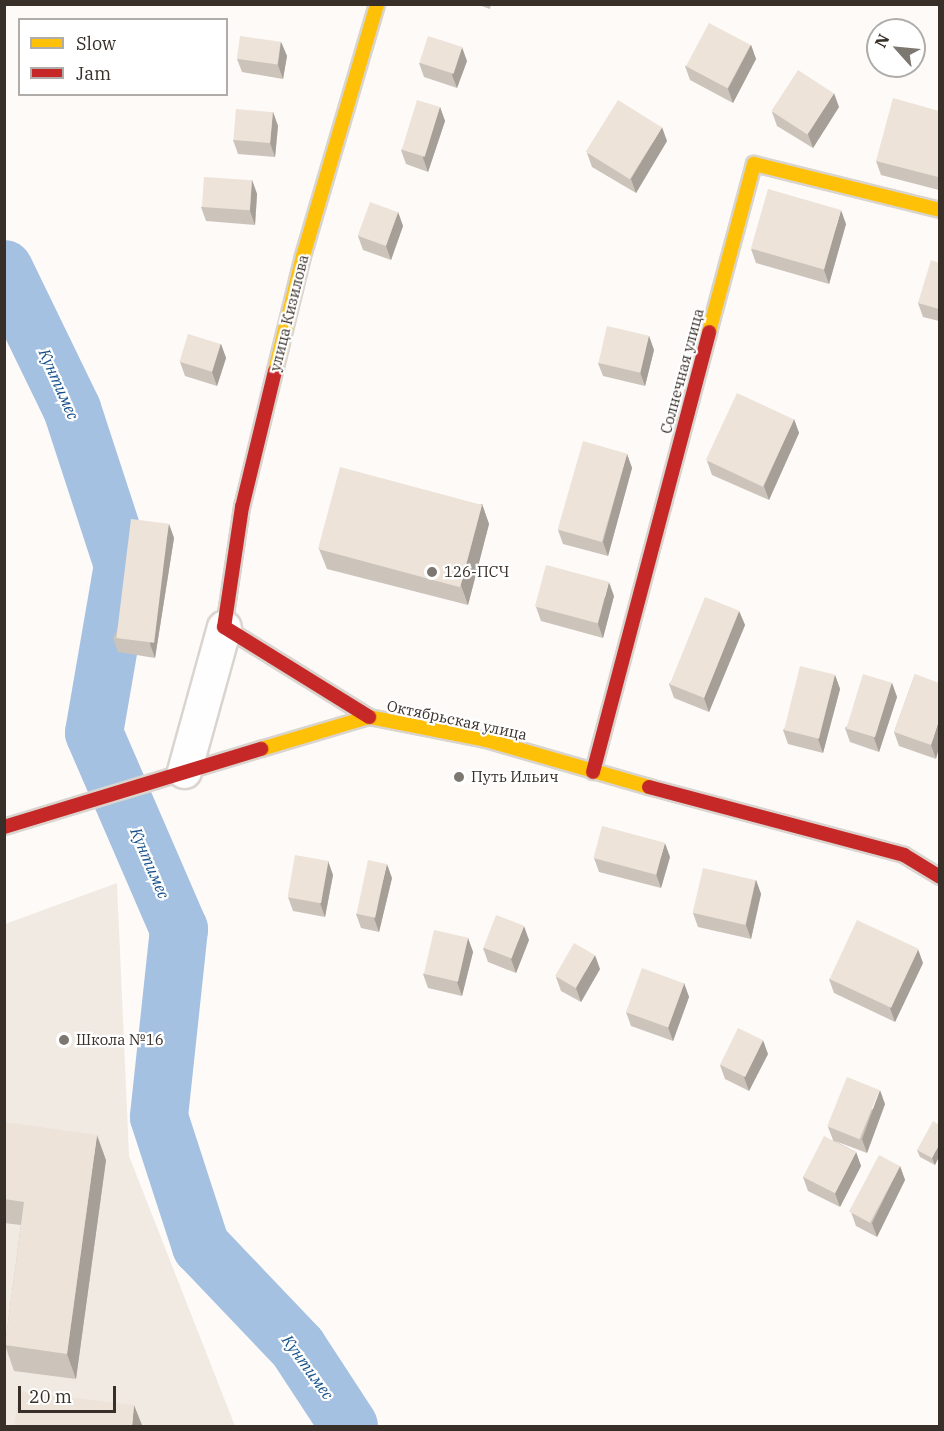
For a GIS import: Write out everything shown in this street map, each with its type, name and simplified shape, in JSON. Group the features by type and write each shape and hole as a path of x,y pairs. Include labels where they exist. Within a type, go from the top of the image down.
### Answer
{"street":[{"name":"улица Кизилова","path":"184,771 224,627 242,507 303,256 377,4"},
{"name":"Солнечная улица","path":"593,771 754,164 939,210"},
{"path":"224,627 369,717"},
{"name":"Октябрьская улица","path":"4,827 369,717 486,740 593,771 939,863"},
{"path":"904,855 939,877"}],"shaded area":[{"name":"Школа №16","path":"117,883 129,1156 235,1426 5,1426 5,924"}],"building":[{"path":"709,23 750,45 727,88 686,66"},
{"path":"240,36 281,42 277,64 237,59"},
{"path":"428,36 462,47 454,74 419,63"},
{"path":"798,70 834,93 807,135 771,111"},
{"path":"893,98 939,111 938,177 876,161"},
{"path":"417,100 440,107 425,157 402,150"},
{"path":"618,100 662,128 630,179 586,152"},
{"path":"236,109 273,112 270,143 233,140"},
{"path":"204,177 252,180 250,210 202,207"},
{"path":"768,189 841,210 824,270 751,249"},
{"path":"370,202 398,212 386,246 358,236"},
{"path":"931,260 939,263 939,309 918,303"},
{"path":"607,326 649,336 640,373 598,363"},
{"path":"188,334 221,344 212,372 180,362"},
{"path":"737,393 794,420 763,487 706,460"},
{"path":"583,441 627,454 602,542 558,529"},
{"path":"340,467 482,505 460,587 318,549"},
{"path":"131,519 169,524 154,643 116,638"},
{"path":"546,565 609,582 598,623 535,607"},
{"path":"705,597 739,611 704,698 670,684"},
{"path":"800,666 835,675 819,739 784,730"},
{"path":"863,674 892,683 875,737 846,729"},
{"path":"915,674 939,683 939,720 931,745 894,732"},
{"path":"602,826 665,843 656,875 593,858"},
{"path":"295,855 328,861 321,903 288,897"},
{"path":"368,860 387,864 375,918 357,914"},
{"path":"703,868 756,880 745,925 693,913"},
{"path":"496,915 524,926 511,958 483,948"},
{"path":"857,920 919,949 891,1008 830,979"},
{"path":"434,930 468,938 458,982 424,974"},
{"path":"574,943 595,955 576,988 555,976"},
{"path":"642,968 684,983 668,1028 626,1012"},
{"path":"738,1028 763,1040 745,1077 720,1065"},
{"path":"847,1077 879,1090 860,1139 827,1126"},
{"path":"933,1121 939,1125 939,1145 932,1158 917,1150"},
{"path":"4,1122 97,1135 67,1354 5,1345 24,1202 4,1199"},
{"path":"824,1136 856,1152 835,1193 803,1177"},
{"path":"879,1155 900,1166 870,1223 849,1212"},
{"path":"19,1391 134,1405 132,1426 14,1426"}],"waterway":[{"name":"Кунтимес","path":"4,269 72,409 123,565 94,733 179,929 159,1117 201,1246 298,1348 349,1426"}],"traffic: slow":[{"path":"275,371 303,256 377,4"},
{"path":"709,332 754,164 940,210"},
{"path":"261,749 369,717 486,740 649,787"}],"traffic: jam":[{"path":"593,772 709,332"},
{"path":"275,371 242,507 224,627 369,717"},
{"path":"4,827 261,749"},
{"path":"649,787 904,855 940,877"}],"place":[{"name":"126-ПСЧ","path":"432,572"},
{"name":"Путь Ильич","path":"459,777"},
{"name":"Школа №16","path":"64,1040"}]}
